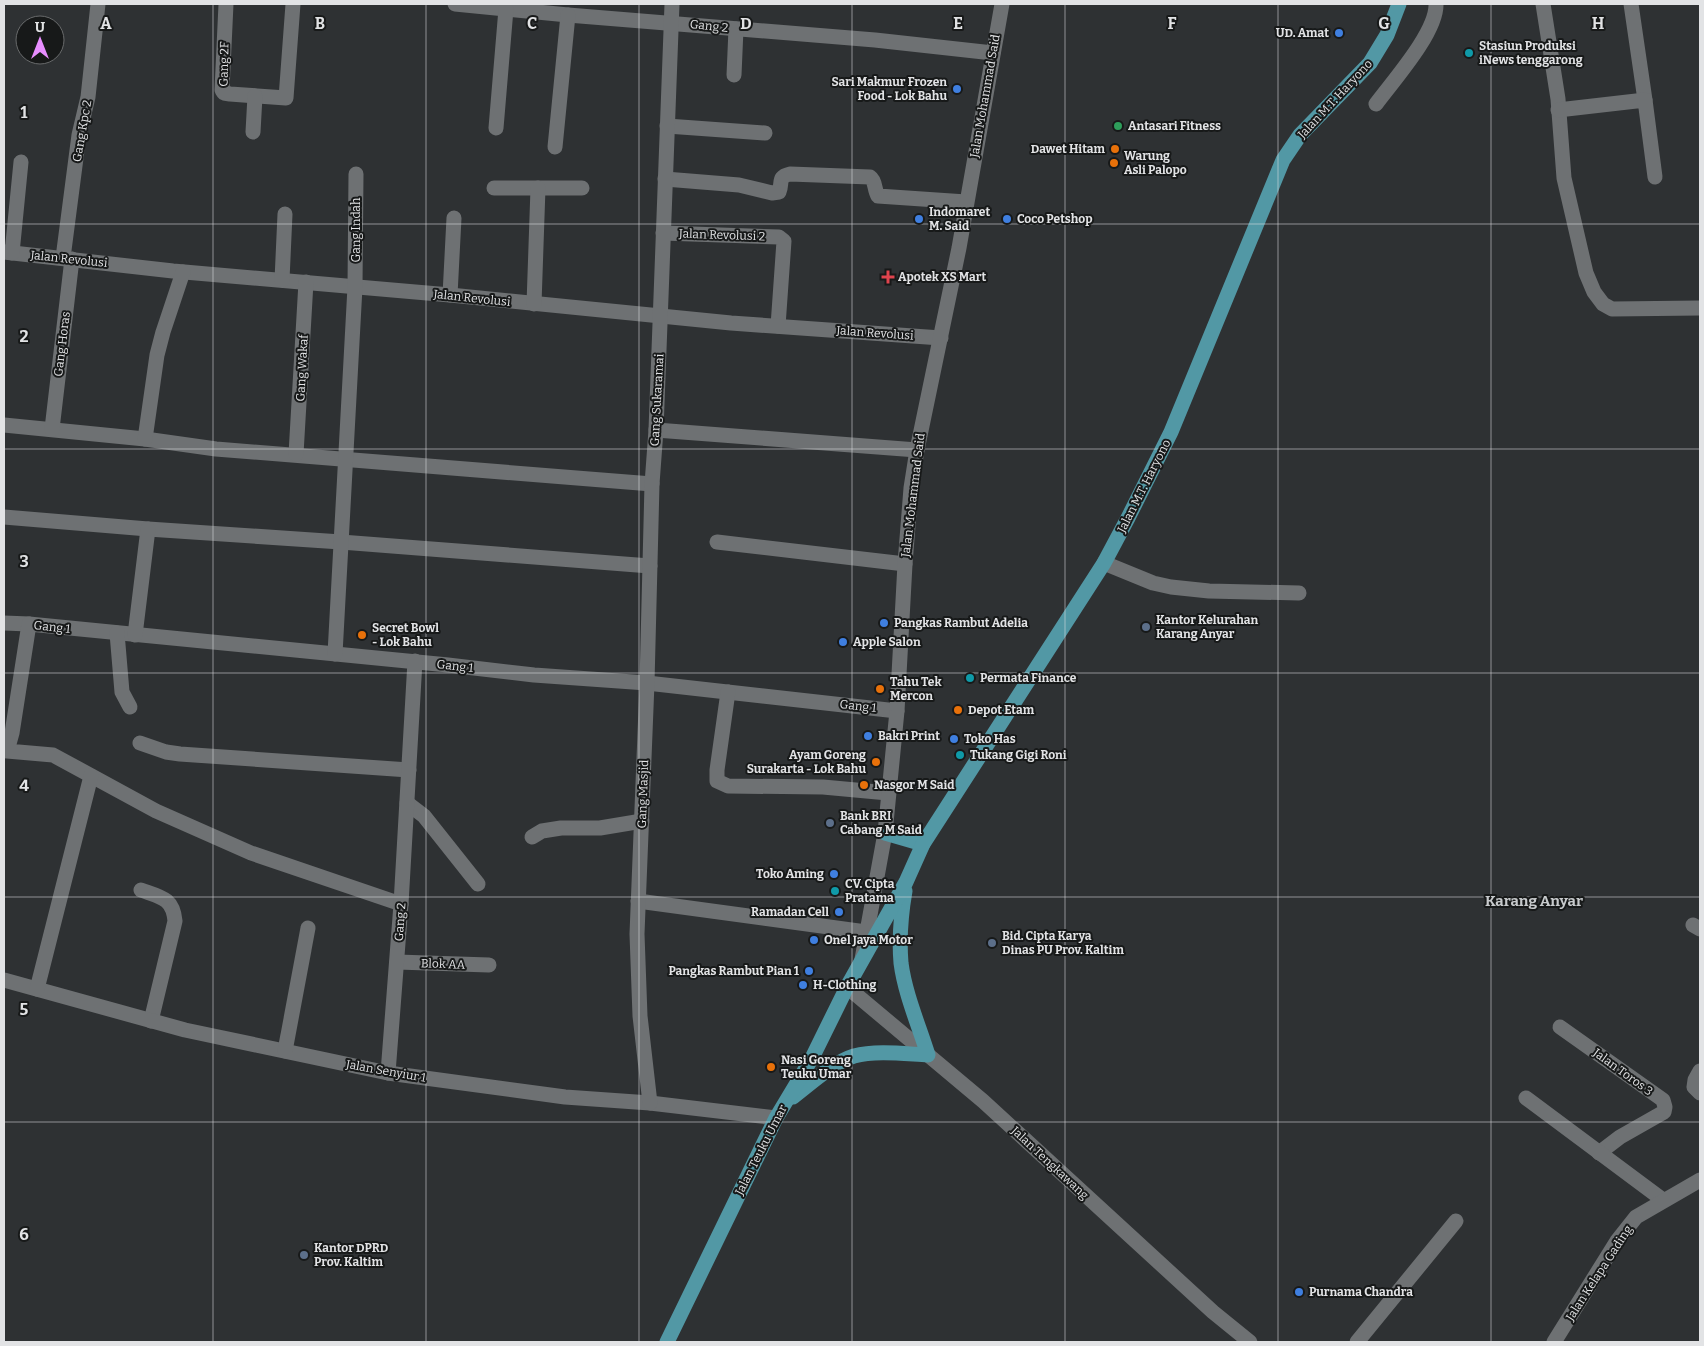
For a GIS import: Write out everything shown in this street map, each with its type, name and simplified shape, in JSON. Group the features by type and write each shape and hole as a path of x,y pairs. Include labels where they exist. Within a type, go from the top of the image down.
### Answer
{"main road":[{"name":"Jalan M.T. Haryono","path":"862,960 906,882 923,844 1104,563 1128,518 1171,432 1283,160 1300,134 1370,63 1387,35 1399,4"},
{"path":"885,833 923,844"},
{"path":"780,1111 827,1071 854,1056 879,1054 928,1055 907,988 902,964 900,934 906,882"},
{"name":"Jalan Teuku Umar","path":"667,1342 780,1111 812,1058 862,960"}],"street":[{"name":"Gang Kpc 2","path":"68,258 79,135 88,96 98,4"},
{"name":"Gang 2F","path":"226,4 222,90 224,93 255,96"},
{"path":"253,132 255,96 286,98 293,4"},
{"name":"Gang 2","path":"455,4 506,9 542,8 568,15 875,40 993,53"},
{"name":"Gang Sukaramai","path":"652,484 656,430 672,4"},
{"name":"Jalan Mohammad Said","path":"862,960 885,833 897,711 905,564 917,450 959,248 1002,4"},
{"path":"1376,104 1427,35 1436,12 1436,4"},
{"path":"1543,4 1558,110 1564,178 1586,273 1594,292 1603,304 1612,309 1700,308"},
{"path":"1631,4 1655,177"},
{"path":"496,128 506,9"},
{"path":"555,148 568,15"},
{"path":"734,75 736,29"},
{"path":"1558,110 1645,100"},
{"path":"667,126 765,133"},
{"path":"8,252 22,162"},
{"name":"Gang Indah","path":"335,654 355,287 356,174"},
{"path":"665,179 738,185 772,193 779,192 783,176 870,178 874,180 878,196 966,202"},
{"path":"494,188 582,188"},
{"path":"534,304 538,188"},
{"path":"282,280 285,214"},
{"path":"450,295 454,218"},
{"name":"Jalan Revolusi 2","path":"664,233 782,239 784,241 778,326"},
{"name":"Jalan Revolusi","path":"8,252 183,272 450,295 660,316 940,338"},
{"name":"Gang Horas","path":"52,429 68,258"},
{"path":"145,439 162,332 183,272"},
{"name":"Gang Wakaf","path":"296,454 306,282"},
{"path":"4,425 145,439 216,449 652,484"},
{"path":"656,430 917,450"},
{"name":"Gang Masjid","path":"650,1103 640,1016 637,934 647,683 652,484"},
{"path":"4,517 650,566"},
{"path":"135,635 148,529"},
{"path":"717,542 905,564"},
{"path":"1104,563 1153,584 1171,587 1209,591 1298,593"},
{"name":"Gang 1","path":"8,623 415,661 534,675 647,683 897,711"},
{"path":"29,624 12,733 5,751 53,755 156,811 251,854 401,904"},
{"path":"117,633 122,692 130,707"},
{"name":"Gang 2","path":"388,1073 401,904 415,661"},
{"path":"728,692 717,777 717,781 720,784 728,786 823,787 888,793"},
{"path":"140,743 180,754 408,770"},
{"path":"37,989 91,776"},
{"path":"407,803 424,816 478,884"},
{"path":"532,837 542,831 561,828 600,828 642,821"},
{"path":"142,890 165,899 174,911 175,921 151,1021"},
{"path":"638,901 866,932"},
{"path":"285,1051 308,928"},
{"name":"Blok AA","path":"397,962 490,965"},
{"name":"Jalan Senyiur 1","path":"4,980 185,1030 388,1073 565,1097 780,1111"},
{"name":"Jalan Tengkawang","path":"847,987 984,1101 1214,1312 1250,1342"},
{"name":"Jalan Toros 3","path":"1560,1026 1663,1100 1664,1112 1620,1137 1599,1153"},
{"path":"1700,1071 1695,1080 1694,1087 1700,1093"},
{"path":"1526,1098 1663,1200"},
{"name":"Jalan Kelapa Gading","path":"1554,1342 1617,1241 1636,1217 1700,1180"},
{"path":"1357,1342 1456,1221"}],"place":[{"name":"UD. Amat","path":"1339,33"},
{"name":"Stasiun Produksi iNews tenggarong","path":"1469,53"},
{"name":"Sari Makmur Frozen Food - Lok Bahu","path":"957,89"},
{"name":"Antasari Fitness","path":"1118,126"},
{"name":"Dawet Hitam","path":"1115,149"},
{"name":"Warung Asli Palopo","path":"1114,163"},
{"name":"Indomaret M. Said","path":"919,219"},
{"name":"Coco Petshop","path":"1007,219"},
{"name":"Apotek XS Mart","path":"888,277"},
{"name":"Pangkas Rambut Adelia","path":"884,623"},
{"name":"Kantor Kelurahan Karang Anyar","path":"1146,627"},
{"name":"Secret Bowl - Lok Bahu","path":"362,635"},
{"name":"Apple Salon","path":"843,642"},
{"name":"Permata Finance","path":"970,678"},
{"name":"Tahu Tek Mercon","path":"880,689"},
{"name":"Depot Etam","path":"958,710"},
{"name":"Bakri Print","path":"868,736"},
{"name":"Toko Has","path":"954,739"},
{"name":"Tukang Gigi Roni","path":"960,755"},
{"name":"Ayam Goreng Surakarta - Lok Bahu","path":"876,762"},
{"name":"Nasgor M Said","path":"864,785"},
{"name":"Bank BRI Cabang M Said","path":"830,823"},
{"name":"Toko Aming","path":"834,874"},
{"name":"CV. Cipta Pratama","path":"835,891"},
{"name":"Ramadan Cell","path":"839,912"},
{"name":"Onel Jaya Motor","path":"814,940"},
{"name":"Bid. Cipta Karya Dinas PU Prov. Kaltim","path":"992,943"},
{"name":"Pangkas Rambut Pian 1","path":"809,971"},
{"name":"H-Clothing","path":"803,985"},
{"name":"Nasi Goreng Teuku Umar","path":"771,1067"},
{"name":"Kantor DPRD Prov. Kaltim","path":"304,1255"},
{"name":"Purnama Chandra","path":"1299,1292"}],"district":[{"name":"Karang Anyar","path":"1534,901"}]}
